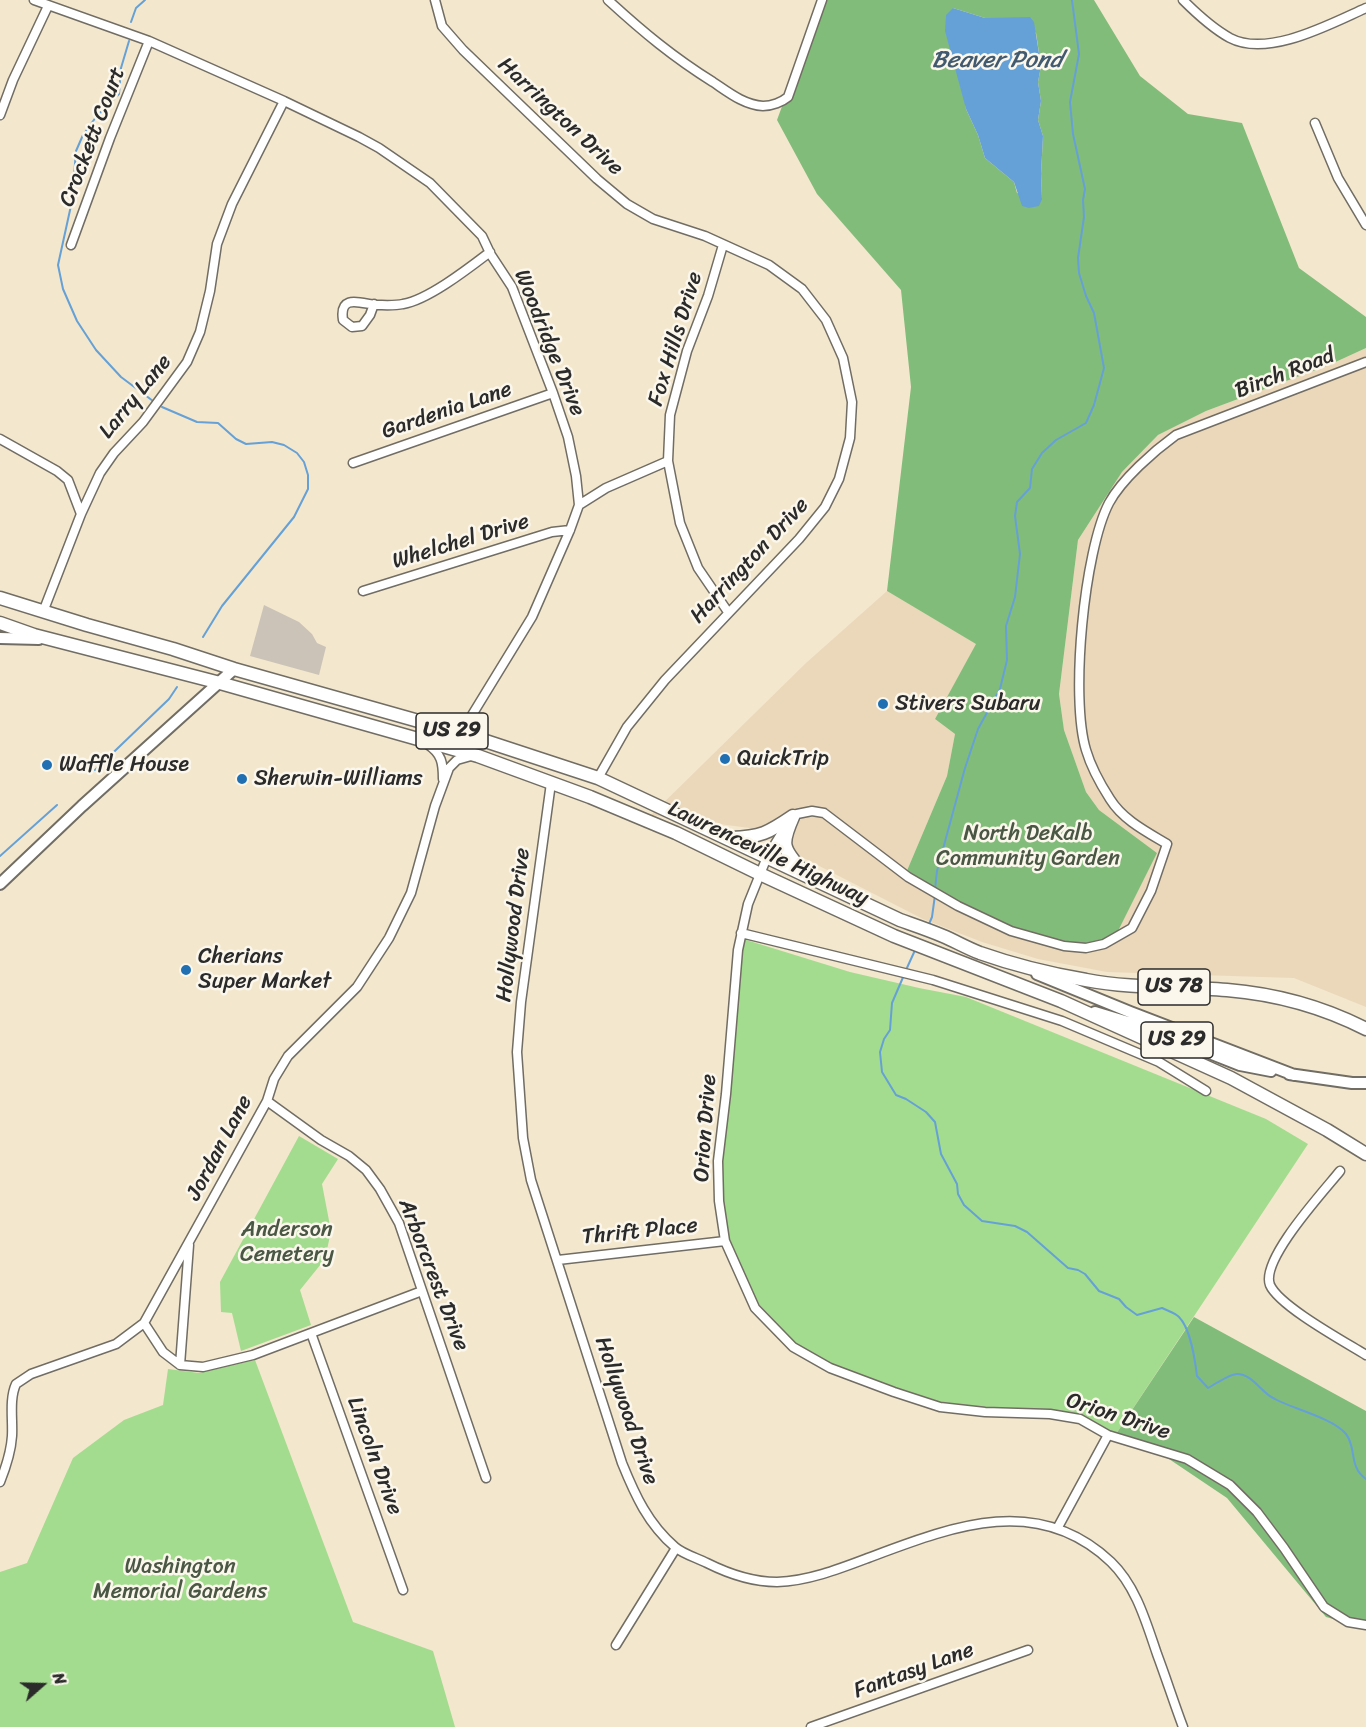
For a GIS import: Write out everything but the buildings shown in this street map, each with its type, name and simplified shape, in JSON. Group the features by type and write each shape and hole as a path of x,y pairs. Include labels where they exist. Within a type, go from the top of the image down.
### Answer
{"highway":[{"name":"US 29","path":"0,598 234,669"},
{"name":"US 29","path":"0,623 51,639 220,683"},
{"name":"Lawrenceville Highway","path":"234,669 461,733 598,778 900,920 980,952"},
{"name":"Lawrenceville Highway","path":"220,683 478,756 551,783 676,833 894,936 1061,1001"},
{"path":"727,838 756,837 765,834 793,816"},
{"path":"793,816 784,838 784,844 791,858 806,875"},
{"name":"US 78","path":"980,952 1087,980 1123,985 1228,990 1271,995 1347,1019 1366,1029"},
{"name":"US 78","path":"1061,1001 1231,1078 1366,1154"}],"main road":[{"path":"0,638 51,639"},
{"path":"0,884 82,806 234,669"},
{"name":"Lawrenceville Highway","path":"980,952 1294,1075"},
{"name":"Lawrenceville Highway","path":"1061,1001 1141,1026 1240,1065 1342,1082 1366,1083"}],"street":[{"name":"Woodridge Drive","path":"34,0 149,41 284,101 379,148 430,183 482,236 512,287 568,437 579,505 532,617 461,733"},
{"name":"Harrington Drive","path":"435,0 442,26 463,50 597,179 627,204 653,219 705,236 769,265 802,289 826,320 843,358 852,402 850,438 839,479 825,507 799,539 665,680 627,727 598,778"},
{"path":"608,0 659,45 741,100 763,106 782,102 789,97 822,0"},
{"path":"1183,0 1202,19 1231,39 1257,45 1302,34 1366,8"},
{"path":"0,115 48,6"},
{"name":"Crockett Court","path":"72,246 110,138 149,41"},
{"name":"Larry Lane","path":"43,612 81,514 100,473 114,453 143,422 187,362 200,332 210,291 217,244 232,204 284,101"},
{"path":"1315,123 1338,178 1366,225"},
{"name":"Fox Hills Drive","path":"723,245 708,296 687,351 670,415 668,461 680,523 698,568 728,612"},
{"path":"374,304 401,305 414,301 450,280 490,252"},
{"name":"Birch Road","path":"793,816 805,811 824,813 908,877 958,906 1011,931 1064,946 1086,948 1104,944 1132,928 1151,891 1167,844 1135,825 1111,802 1086,750 1081,724 1079,691 1085,601 1093,552 1102,517 1111,500 1128,479 1161,446 1176,435 1366,362"},
{"name":"Gardenia Lane","path":"353,464 553,393"},
{"path":"0,439 40,461 68,480 81,514"},
{"path":"579,505 606,488 668,461"},
{"name":"Whelchel Drive","path":"363,591 552,532 570,530"},
{"name":"Jordan Lane","path":"421,740 434,748 442,759 444,782"},
{"name":"Jordan Lane","path":"0,1482 9,1460 14,1389 19,1381 31,1374 116,1344 144,1323 267,1101 274,1079 288,1056 357,987 389,938 411,893 444,782 453,762 463,757 478,756"},
{"name":"Hollywood Drive","path":"551,783 521,1002 518,1052 521,1117 529,1170 622,1463 636,1497 648,1518 676,1548 732,1575 776,1582 802,1579 835,1570 961,1526 1013,1520 1058,1527 1086,1542 1112,1562 1129,1585 1143,1614 1182,1727"},
{"name":"Orion Drive","path":"793,816 767,856 748,904 741,933 718,1161 719,1201 725,1241 755,1308 793,1347 830,1368 939,1407 986,1412 1050,1414 1080,1419 1108,1435 1187,1459 1230,1485 1257,1512 1324,1608 1348,1622 1366,1625"},
{"path":"741,933 933,980 1062,1020 1159,1062 1206,1091"},
{"name":"Arborcrest Drive","path":"267,1101 312,1134 349,1156 366,1170 380,1189 399,1223 486,1478"},
{"path":"1340,1171 1288,1235 1273,1261 1268,1276 1271,1287 1298,1313 1366,1355"},
{"path":"180,1365 190,1241"},
{"name":"Thrift Place","path":"558,1260 725,1241"},
{"path":"144,1323 163,1352 180,1365 203,1367 234,1361 422,1291"},
{"name":"Lincoln Drive","path":"311,1333 403,1590"},
{"path":"1058,1527 1108,1435"},
{"path":"616,1646 676,1548"},
{"name":"Fantasy Lane","path":"811,1727 1029,1650"}],"shaded area":[{"path":"1366,348 1366,1007 1294,978 1107,972 1038,959 982,942 923,919 790,851 757,829 651,815 806,663 887,591 977,644 935,719 955,734 947,776 906,873 1157,853 1099,810 1086,792 1064,730 1059,694 1078,540 1122,472 1158,435 1206,411 1329,365"},
{"path":"264,605 299,622 312,634 317,643 326,647 319,675 250,656"}],"green space":[{"name":"North DeKalb Community Garden","path":"821,0 1094,0 1140,76 1188,114 1242,123 1299,268 1366,317 1366,348 1329,365 1206,411 1158,435 1122,472 1078,540 1059,694 1064,730 1086,792 1099,810 1157,853 1116,935 1090,945 1040,937 996,921 940,894 906,873 947,776 955,734 935,719 976,644 887,591 911,387 901,290 817,194 777,120","holes":["953,8 985,18 1016,18 1036,33 1041,66 1038,82 1041,101 1038,120 1043,136 1042,199 1017,193 1014,182 985,158 966,109"]},
{"path":"743,939 850,972 966,997 1266,1119 1308,1144 1116,1434 1075,1415 952,1410 832,1372 788,1343 754,1310 728,1238 717,1147"},
{"name":"Anderson Cemetery","path":"299,1136 338,1159 322,1184 331,1231 325,1259 300,1290 311,1325 241,1351 232,1313 221,1312 220,1282"},
{"path":"1194,1317 1366,1411 1366,1628 1326,1617 1227,1498 1169,1459 1116,1434"},
{"name":"Washington Memorial Gardens","path":"255,1360 353,1622 433,1651 455,1727 0,1727 0,1572 27,1563 73,1458 124,1420 163,1405 168,1369 199,1373"}],"water":[{"name":"Beaver Pond","path":"953,8 985,18 1030,17 1034,22 1041,66 1038,82 1041,101 1038,120 1043,136 1042,199 1039,206 1029,208 1022,206 1014,182 985,158 966,109 945,31 946,15"}],"waterway":[{"path":"131,22 136,8 145,0"},
{"path":"935,889 937,871 965,768 978,729 1000,689 1007,660 1006,626 1015,597 1020,554 1015,516 1017,502 1030,488 1032,469 1042,453 1056,440 1086,423 1094,405 1104,368 1094,313 1079,273 1078,258 1084,217 1085,189 1073,134 1070,102 1079,54 1072,0"},
{"path":"129,41 121,68 119,94 96,117 83,135 76,151 72,201 58,265 63,289 77,321 96,350 121,377 153,401"},
{"path":"162,407 197,422 218,423 236,439 246,444 272,442 284,445 297,453 304,462 308,475 308,489 294,517 222,606 203,637"},
{"path":"95,770 169,699 177,687"},
{"path":"0,856 57,805"},
{"path":"929,924 935,895"},
{"path":"906,970 916,948"},
{"path":"904,975 892,1003 890,1030 880,1052 882,1072 896,1095 926,1112 935,1122 941,1154 957,1184 958,1194 964,1205 982,1221 1015,1226 1027,1232 1068,1268 1085,1274 1099,1291 1119,1299 1137,1315 1162,1308 1177,1316 1187,1329 1194,1353 1197,1376 1208,1388 1230,1376 1243,1375 1275,1399 1332,1423 1346,1434 1357,1468 1366,1479"}],"place":[{"name":"Stivers Subaru","path":"883,704"},
{"name":"QuickTrip","path":"725,759"},
{"name":"Waffle House","path":"47,765"},
{"name":"Sherwin-Williams","path":"242,779"},
{"name":"Cherians Super Market","path":"186,970"}]}
